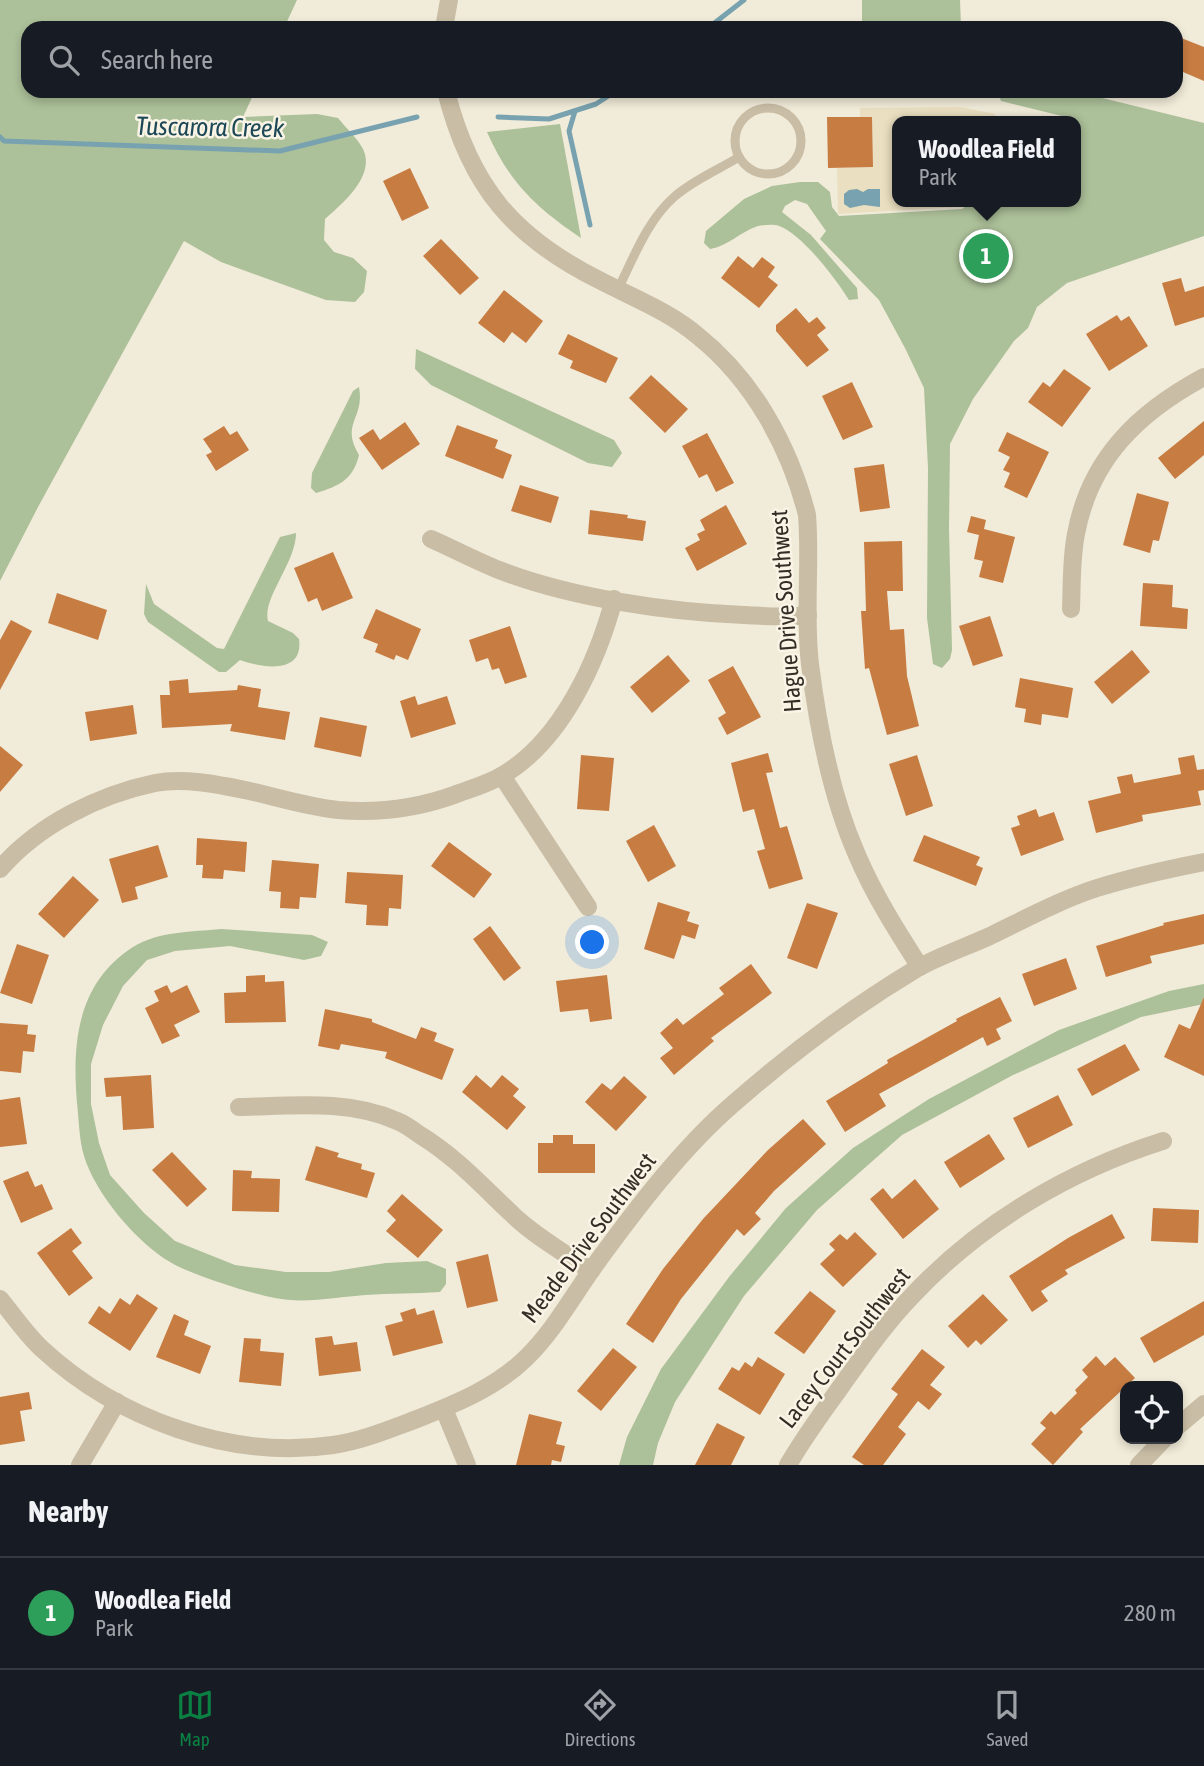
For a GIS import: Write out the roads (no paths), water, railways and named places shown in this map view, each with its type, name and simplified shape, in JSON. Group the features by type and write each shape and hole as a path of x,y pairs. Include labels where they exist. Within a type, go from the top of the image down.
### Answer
{"street":[{"path":"445,21 449,0"},
{"name":"Hague Drive Southwest","path":"448,98 453,119 467,151 489,192 528,237 558,258 672,318 698,335 741,380 767,417 787,456 807,515 810,663 821,734 836,794 856,854 881,905 920,967"},
{"path":"1071,609 1076,534 1083,504 1093,480 1124,435 1145,414 1174,393 1204,377"},
{"path":"431,539 501,570 546,584 614,599 728,615 808,615"},
{"path":"0,869 31,839 59,818 124,792 158,783 220,785 255,791 307,806 361,811 435,802 502,776 529,754 552,729 580,687 603,638 614,599"},
{"path":"502,776 588,907"},
{"name":"Meade Drive Southwest","path":"0,1299 42,1348 71,1373 117,1402 186,1433 212,1440 278,1448 337,1445 444,1409 498,1380 523,1361 550,1332 591,1271 649,1194 730,1106 860,1005 920,967 1096,888 1204,862"},
{"path":"239,1107 322,1105 369,1112 398,1121 446,1150 514,1216 591,1271"},
{"name":"Lacey Court Southwest","path":"788,1465 861,1358 909,1299 946,1262 1028,1202 1079,1174 1128,1152 1163,1141"},
{"path":"80,1465 117,1402"},
{"path":"1183,1422 1204,1404"},
{"path":"444,1409 467,1465"},
{"path":"1139,1465 1159,1444"}],"lane":[{"path":"765,108 782,111 799,126 802,137 800,153 792,165 778,173 756,172 746,166 739,157 735,145 738,128 754,111 765,108"},
{"path":"618,289 646,232 660,212 695,182 739,157"}],"water":[{"path":"857,189 863,192 880,189 880,207 864,205 850,208 844,204 844,194"}],"waterway":[{"name":"Tuscarora Creek","path":"717,21 744,0"},
{"name":"Tuscarora Creek","path":"498,117 549,119 596,104 605,98"},
{"path":"575,111 569,131 590,225"},
{"name":"Tuscarora Creek","path":"0,137 4,141 280,151 417,117"}],"place":[{"name":"Woodlea Field","path":"986,256"}]}
